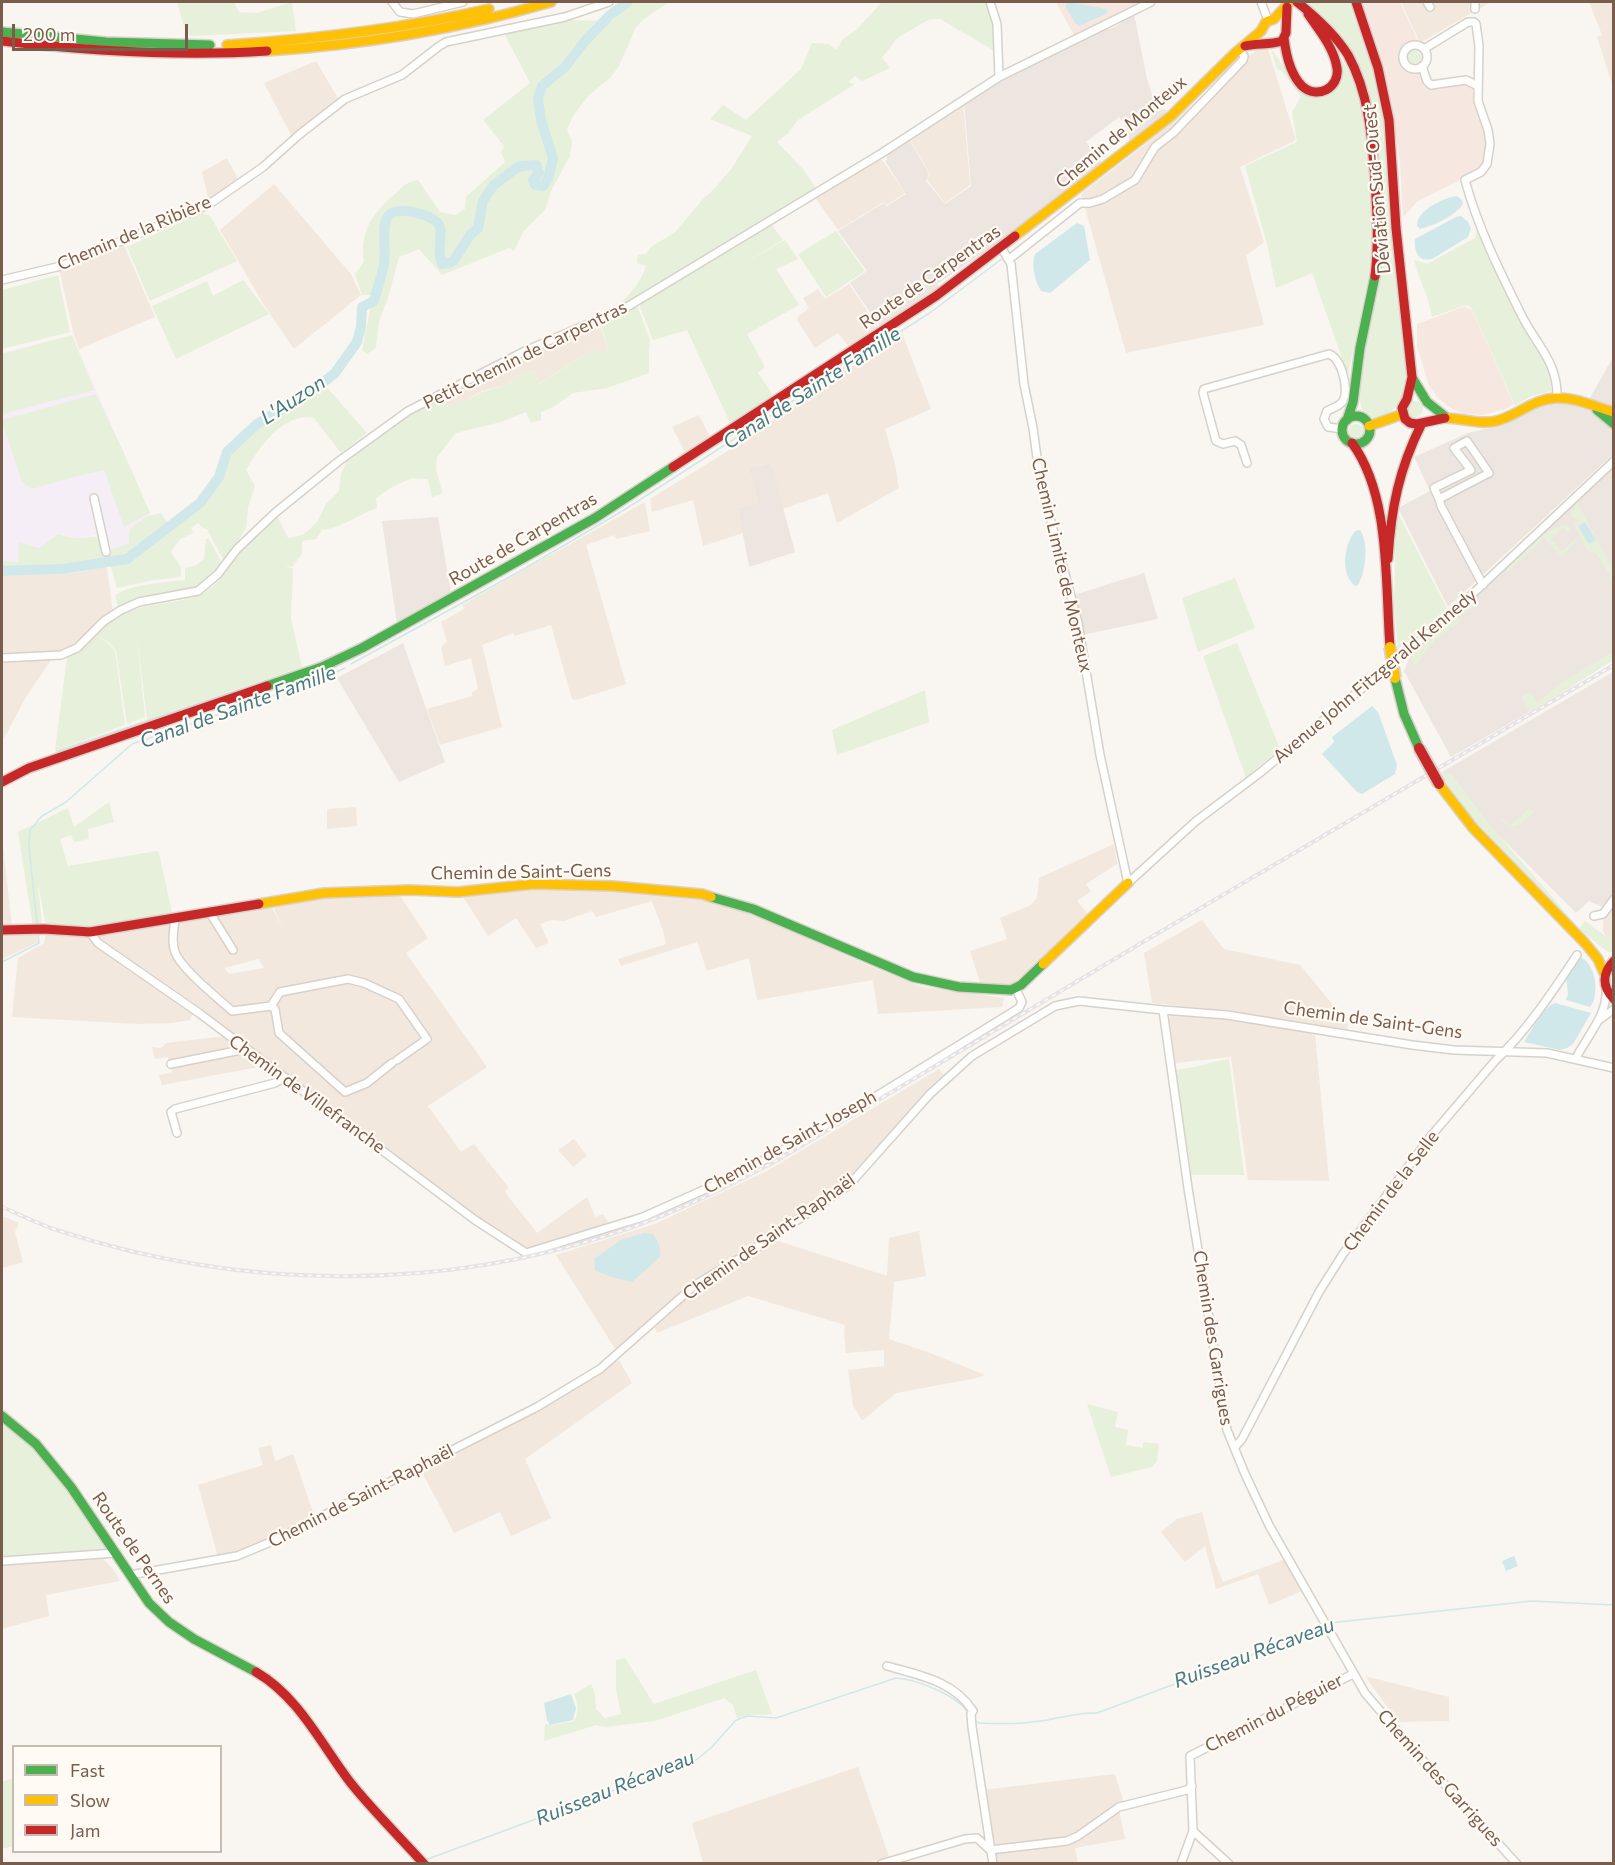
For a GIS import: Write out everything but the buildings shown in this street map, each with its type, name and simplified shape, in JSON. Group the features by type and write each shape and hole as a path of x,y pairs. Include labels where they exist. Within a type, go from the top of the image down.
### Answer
{"main road":[{"path":"2,32 142,45 225,45 392,29 521,2"},
{"path":"2,41 88,51 141,53 285,51 397,37 458,25 551,2"},
{"name":"Déviation Sud-Ouest","path":"1356,2 1378,68 1389,120 1396,228 1412,377"},
{"path":"1293,4 1333,57 1337,68 1336,78 1328,89 1318,92 1311,91 1301,84 1275,41 1264,38 1263,25 1293,4"},
{"path":"1241,48 1275,41 1286,30 1285,25 1293,4"},
{"path":"1293,4 1325,27 1346,53 1361,86 1371,124 1378,217 1378,252 1355,390 1345,424 1345,439 1352,443 1367,468"},
{"path":"1271,20 1280,21 1285,25"},
{"name":"Chemin de Monteux","path":"1015,237 1171,116 1241,48 1262,31"},
{"name":"Route de Carpentras","path":"2,782 29,768 299,676 362,648 595,518 887,330 1015,237"},
{"path":"1412,377 1407,399 1402,408 1406,420 1412,424 1448,418 1488,423 1503,419 1541,400 1557,398 1574,400 1614,412"},
{"path":"1387,576 1392,505 1412,443 1429,414 1426,402 1412,377"},
{"path":"1352,443 1360,443 1369,435 1355,390"},
{"path":"1407,399 1415,397 1426,402 1448,418"},
{"path":"1588,404 1614,424"},
{"path":"1345,424 1356,417 1366,422 1403,414"},
{"path":"1366,439 1367,468 1382,525 1390,647 1395,678 1404,714 1419,748 1439,784 1473,828 1598,959 1604,973 1605,989 1614,999"},
{"path":"1016,989 1128,883"},
{"name":"Chemin de Saint-Gens","path":"2,930 90,932 324,893 410,890 458,892 534,884 613,886 702,894 753,909 913,977 979,989 1005,991 1016,989"},
{"path":"1585,943 1614,959 1604,973"},
{"name":"Route de Pernes","path":"2,1416 36,1444 71,1487 149,1602 168,1622 273,1681 304,1716 351,1783 422,1862"}],"street":[{"path":"392,2 400,12 413,14 464,2"},
{"name":"Chemin de la Ribière","path":"2,280 61,266 208,205 263,167 345,99 402,75 446,42 565,17 609,2"},
{"path":"990,2 997,24 999,77"},
{"name":"Petit Chemin de Carpentras","path":"2,658 61,655 77,648 104,621 121,610 139,602 198,591 218,574 237,549 276,512 339,461 408,411 525,351 627,307 882,153 999,77 1151,2"},
{"path":"1261,2 1271,20"},
{"path":"1424,49 1468,22 1474,22 1479,46 1478,102 1488,130 1489,155 1487,164 1481,171 1465,180 1474,210 1509,290 1528,328 1555,371 1557,398"},
{"path":"1411,46 1424,49 1427,57 1422,66 1416,68 1405,63 1404,56 1411,46"},
{"path":"1009,258 1080,203 1103,199 1135,180 1155,147 1174,132 1243,60 1241,48"},
{"path":"1422,66 1426,81 1431,85 1466,80 1478,86"},
{"name":"Chemin Limite de Monteux","path":"1001,247 1011,264 1024,384 1040,480 1076,615 1100,755 1128,883"},
{"path":"1247,463 1241,445 1235,441 1222,444 1216,441 1203,389 1329,354 1335,357 1341,369 1344,397 1340,405 1327,411 1324,419 1328,427 1345,424"},
{"path":"1439,499 1489,473 1467,441 1454,448 1471,470 1434,488 1441,506 1483,585"},
{"name":"Avenue John Fitzgerald Kennedy","path":"1128,883 1196,821 1261,772 1448,617 1542,526 1614,461"},
{"path":"94,498 106,552"},
{"path":"1594,916 1603,914 1614,899"},
{"path":"210,913 233,950"},
{"path":"175,919 173,942 176,955 188,970 232,1011 271,1006 280,992 348,979 364,983 399,999 427,1039 367,1083 345,1092 279,1033 275,1009 271,1006"},
{"name":"Chemin de Villefranche","path":"90,932 98,943 199,1013 475,1220 526,1253"},
{"name":"Chemin de la Selle","path":"1235,1447 1242,1438 1319,1292 1343,1254 1431,1136 1506,1051 1556,987 1577,955"},
{"name":"Chemin de Saint-Joseph","path":"526,1253 651,1214 747,1169 841,1118 1019,1008 1022,1002 1016,989"},
{"path":"1576,1058 1605,1004 1605,989"},
{"name":"Chemin de Saint-Raphaël","path":"130,1575 237,1556 273,1541 537,1407 600,1369 695,1285 747,1254 849,1185 930,1094 972,1056 1055,1006 1079,1001 1163,1010"},
{"path":"1597,1022 1614,1009"},
{"name":"Chemin de Saint-Gens","path":"1163,1010 1227,1015 1454,1050 1547,1053 1614,1068"},
{"name":"Chemin des Garrigues","path":"1163,1010 1188,1188 1227,1430 1269,1525 1353,1674 1374,1705 1517,1863"},
{"path":"171,1064 246,1049"},
{"path":"177,1133 171,1112 175,1109 274,1083 283,1078"},
{"path":"2,1562 116,1553"},
{"path":"887,1666 941,1683 961,1695 973,1711 971,1714 972,1727 993,1863"},
{"name":"Chemin du Péguier","path":"1181,1863 1193,1831 1190,1756 1353,1674"},
{"path":"990,1850 1067,1841 1078,1836 1119,1807 1187,1790 1192,1786"},
{"path":"1193,1831 1229,1863"},
{"path":"881,1863 965,1839 978,1838 990,1850"}],"shaded area":[{"path":"1056,2 1144,2 1074,35"},
{"path":"1362,2 1400,2 1420,46 1429,89 1467,82 1472,84 1475,89 1476,111 1486,131 1487,147 1484,165 1480,170 1418,201 1403,217 1400,162 1391,103"},
{"path":"1401,2 1491,2 1420,43"},
{"path":"1589,2 1613,2 1613,87 1597,37 1602,35"},
{"path":"1134,14 1147,79 1157,109 1168,110 1130,144 1127,127 1119,117 1086,142 1103,164 1031,220 937,284 940,288 881,328 850,283 867,271 838,231 884,203 887,206 906,194 885,161 887,153 909,139 929,174 926,181 945,204 971,186 964,101 989,84 1100,31 1115,27"},
{"path":"1261,46 1267,46 1296,140 1240,167 1264,242 1246,256 1264,325 1126,353 1081,194 1141,148"},
{"path":"316,61 339,100 292,137 264,83"},
{"path":"963,102 970,185 945,203 927,180 930,174 909,138"},
{"path":"227,158 239,181 213,199 208,198 202,172"},
{"path":"877,158 883,161 905,193 887,205 884,202 838,230 814,196"},
{"path":"274,184 351,274 361,295 294,349 264,305 220,230"},
{"path":"124,245 155,317 79,349 59,269"},
{"path":"849,284 879,328 850,348 838,333 815,348 797,320 809,308 803,298 818,289 825,299"},
{"path":"1463,307 1472,310 1514,404 1505,409 1483,415 1463,414 1449,407 1437,397 1429,385 1417,347 1417,324"},
{"path":"599,322 608,351 590,351 538,384 535,370 521,373 509,384 482,391 464,401 446,406 439,397 518,358"},
{"path":"902,333 931,409 885,429 899,488 837,523 828,493 783,509 771,463 749,468 758,503 738,508 743,533 703,546 693,500 652,512 650,499 731,449"},
{"path":"72,335 151,516 129,543 109,551 95,535 77,538 58,534 39,548 20,542 18,562 2,561 2,353"},
{"path":"1613,357 1613,454 1448,607 1398,508 1430,491 1414,457 1468,433 1503,425 1546,405 1590,398"},
{"path":"699,415 711,439 686,454 672,427"},
{"path":"771,463 795,552 749,567 738,508 758,503 749,468"},
{"path":"1613,468 1613,660 1555,697 1451,757 1404,671 1412,652 1497,578"},
{"path":"645,502 650,531 616,539 614,535 586,545 626,684 576,700 572,699 551,625 514,636 514,633 482,645 502,727 440,745 427,709 472,696 472,692 478,689 471,658 445,666 441,648 447,641 441,622 464,609 462,605"},
{"path":"438,517 451,593 397,624 382,521"},
{"path":"107,567 113,613 62,653 2,656 2,576 66,574"},
{"path":"1144,573 1158,619 1082,635 1074,595"},
{"path":"403,643 445,762 399,782 337,678"},
{"path":"51,660 26,697 2,742 2,662"},
{"path":"1613,672 1614,891 1605,908 1589,901 1576,913 1447,783 1442,772"},
{"path":"356,807 357,826 327,829 327,809"},
{"path":"2,837 12,927 2,928"},
{"path":"1114,844 1117,864 1086,884 1091,891 1077,901 1090,916 1034,967 1011,984 981,985 970,951 1007,939 1000,918 1031,905 1037,898 1039,878"},
{"path":"546,888 676,894 716,903 746,911 874,968 923,987 1004,998 1002,1007 878,1014 873,980 757,1000 749,958 707,971 697,942 621,966 618,959 666,944 652,901 596,917 592,911 564,921 551,920 540,924 549,943 536,948 516,918 488,936 462,895"},
{"path":"399,894 428,938 406,953 487,1067 428,1106 461,1152 474,1144 509,1188 505,1191 507,1195 537,1233 587,1197 595,1217 603,1214 611,1226 533,1247 515,1244 489,1227 380,1144 377,1145 347,1123 349,1120 289,1077 198,1006 141,967 136,967 98,937 101,934 270,904 284,930 274,909 278,904 322,896","holes":["259,959 264,968 229,974 224,968"]},
{"path":"1613,904 1613,936 1607,938 1603,931 1603,918"},
{"path":"1202,920 1224,949 1300,965 1347,1022 1348,1029 1315,1027 1227,1011 1152,1003 1144,953"},
{"path":"37,933 38,942 2,959 2,934"},
{"path":"46,934 86,936 194,1012 190,1020 137,1024 12,1017 18,958 44,943"},
{"path":"1169,1013 1224,1016 1315,1033 1329,1181 1248,1180 1231,1057 1175,1063"},
{"path":"225,1036 264,1066 162,1085 159,1075 172,1072 168,1057 155,1059 152,1047 161,1048 166,1043"},
{"path":"939,1069 945,1076 907,1113 847,1184 690,1288 617,1352 556,1255 655,1224 767,1171"},
{"path":"574,1139 587,1156 573,1167 558,1150"},
{"path":"2,1216 19,1223 15,1232 23,1262 2,1268"},
{"path":"919,1231 926,1276 894,1282 889,1339 985,1375 896,1393 862,1421 853,1405 848,1370 884,1366 884,1350 846,1353 845,1325 748,1296 657,1333 654,1325 683,1301 775,1240 887,1276 889,1238"},
{"path":"619,1360 632,1383 525,1459 551,1518 511,1536 500,1512 454,1533 422,1472 561,1397"},
{"path":"271,1445 275,1461 293,1454 315,1518 278,1537 245,1550 218,1557 198,1485 263,1465 258,1448"},
{"path":"1202,1512 1215,1562 1223,1582 1283,1559 1302,1591 1269,1605 1258,1574 1216,1589 1205,1546 1185,1562 1161,1532 1177,1519"},
{"path":"101,1557 114,1570 120,1581 46,1595 49,1616 2,1629 2,1563"},
{"path":"1365,1676 1449,1697 1449,1721 1398,1722"},
{"path":"858,1767 889,1857 861,1864 703,1863 692,1823"},
{"path":"1115,1774 1124,1803 1118,1805 1125,1839 1075,1848 1078,1863 996,1863 983,1790"}],"green space":[{"path":"177,2 234,2 239,12 257,13 292,2 296,31 191,36 185,30"},
{"path":"630,2 669,2 636,27 619,66 611,77 588,96 573,116 567,130 572,141 570,156 551,191 545,210 523,232 514,251 509,248 442,275 419,249 399,257 379,321 376,348 367,354 362,350 373,295 362,295 355,274 364,262 364,241 374,216 403,187 418,180 440,212 455,215 465,209 466,197 505,162 501,152 504,146 483,120 530,83 505,35 508,32 563,20 612,21"},
{"path":"882,2 987,2 995,32 993,50 940,19 930,19 897,38 882,58 890,68 862,81 855,76 848,82 855,84 798,120 777,142 803,169 816,188 774,216 770,223 783,240 737,267 785,240 798,259 776,269 799,305 747,334 765,367 758,373 773,395 731,425 687,330 653,340 639,304 635,300 618,307 644,273 646,266 637,263 638,255 646,254 651,247 675,232 732,168 752,136 710,119 723,105 746,120 801,69 812,43 829,44 837,50 842,40 857,29"},
{"path":"1306,2 1349,2 1373,70 1381,104 1408,386 1398,404 1383,416 1370,417 1363,411 1360,399 1363,358 1384,240 1375,124 1364,80 1355,60 1343,40 1327,21"},
{"path":"1334,47 1350,74 1362,104 1373,226 1370,268 1348,375 1312,273 1276,288 1267,244 1245,166 1297,142 1292,112 1301,97 1281,70 1277,69 1271,49 1292,77 1310,95 1328,95 1337,86"},
{"path":"1414,47 1420,50 1423,56 1420,62 1414,65 1408,62 1405,56 1408,50"},
{"path":"201,213 210,216 237,261 150,301 127,247"},
{"path":"1478,228 1522,325 1546,363 1551,380 1551,391 1532,396 1515,405 1471,307 1466,305 1432,317 1414,260 1427,264 1475,238"},
{"path":"836,231 865,271 826,297 798,254"},
{"path":"58,275 70,332 2,349 2,290"},
{"path":"243,280 269,314 176,359 152,306 207,281 213,296"},
{"path":"637,305 650,340 649,373 607,388 573,393 555,406 541,412 541,420 531,423 526,412 501,422 456,433 437,457 436,470 443,493 432,497 428,479 412,478 392,487 376,498 377,508 343,524 322,530 316,539 302,541 302,554 292,567 284,565 293,569 291,618 302,667 147,720 136,629 145,717 127,724 116,651 109,642 97,636 115,651 125,725 55,751 67,657 81,649 116,617 139,608 187,599 208,590 221,578 251,539 277,516 288,538 303,535 317,522 326,504 339,491 341,474 347,460 362,445 406,415 439,398 446,406 464,401 482,392 509,384 521,373 535,370 539,384 590,351 608,351 600,322"},
{"path":"72,335 94,390 2,414 2,354"},
{"path":"324,384 367,433 341,453 314,418 293,420 274,433 258,451 246,470 255,486 248,507 246,528 225,563 207,529 198,523 191,528 193,533 180,539 171,552 181,567 181,577 117,588 110,564 66,571 2,572 2,561 18,562 19,542 39,548 58,534 75,538 96,537 109,551 129,543 129,530 146,517 161,513 171,528 202,505 222,478 230,454 259,426"},
{"path":"96,394 150,513 124,527 104,470 36,488 30,488 22,482 2,422 2,420"},
{"path":"1415,401 1421,403 1423,409 1421,415 1415,417 1409,415 1407,409 1409,403"},
{"path":"1356,424 1364,432 1356,440 1348,432"},
{"path":"1577,502 1613,569 1613,582 1608,578 1610,575 1596,554 1587,550 1574,524 1578,521 1570,515 1572,509 1575,508 1573,505"},
{"path":"1396,510 1448,610 1398,649 1394,606"},
{"path":"1567,525 1571,530 1569,533 1563,528 1551,539 1562,551 1576,541 1562,557 1544,538 1508,572 1506,570 1541,536"},
{"path":"206,539 209,539 223,565 205,583 143,598 118,607 115,595 123,591 149,584 185,580 185,568 196,565 204,559"},
{"path":"1235,578 1255,628 1198,652 1182,598"},
{"path":"1475,600 1478,605 1458,616 1461,621 1434,641 1416,665 1413,664 1411,661 1413,653"},
{"path":"1237,643 1280,749 1246,778 1203,656"},
{"path":"1613,652 1613,660 1530,711 1521,697 1530,692 1537,702 1569,677"},
{"path":"925,690 929,722 837,755 832,730"},
{"path":"1447,773 1453,776 1490,825 1578,927 1473,819 1440,774"},
{"path":"109,802 114,822 88,829 89,839 74,842 71,835 60,839 68,866 156,851 159,853 172,912 170,915 89,927 46,926 38,883 42,924 33,927 18,832 68,808 74,827"},
{"path":"1530,808 1535,812 1518,826 1508,827 1500,819 1509,826"},
{"path":"1585,921 1607,937 1613,935 1613,952 1608,952 1579,929"},
{"path":"1229,1059 1244,1175 1188,1175 1176,1070"},
{"path":"1087,1404 1118,1412 1115,1427 1128,1430 1126,1445 1143,1448 1143,1442 1159,1444 1157,1461 1152,1467 1111,1477"},
{"path":"2,1423 6,1423 41,1455 108,1550 2,1558"},
{"path":"625,1658 654,1704 756,1670 772,1714 737,1718 733,1705 724,1698 655,1721 605,1727 596,1725 544,1741 545,1724 553,1725 574,1721 577,1708 574,1694 591,1684 595,1694 596,1709 605,1718 621,1714 616,1690 616,1660"},
{"path":"12,1778 12,1846 2,1849 2,1782"}],"water":[{"path":"1071,2 1106,9 1108,13 1079,26 1066,8 1066,4"},
{"path":"1457,196 1463,204 1455,213 1431,226 1420,229 1417,226 1418,220 1426,210 1438,202"},
{"path":"1461,216 1471,228 1468,237 1434,258 1425,259 1418,256 1415,239"},
{"path":"1077,223 1084,226 1090,260 1050,293 1041,291 1034,273 1035,254"},
{"path":"1585,522 1596,540 1589,544 1578,526"},
{"path":"1360,530 1365,542 1365,565 1361,579 1355,586 1347,574 1345,559 1351,537 1355,531"},
{"path":"1372,706 1378,712 1397,765 1395,774 1362,794 1356,791 1322,754 1334,742 1332,737"},
{"path":"1581,958 1590,966 1595,980 1595,995 1590,1007 1566,1000 1568,994 1566,977 1577,959"},
{"path":"1555,1003 1591,1013 1573,1044 1560,1050 1524,1042 1542,1014"},
{"path":"644,1233 653,1234 655,1237 660,1247 660,1257 632,1282 595,1270 594,1259 621,1240"},
{"path":"1514,1556 1518,1566 1506,1571 1502,1561"},
{"path":"571,1694 576,1708 573,1720 550,1725 544,1703"}],"waterway":[{"name":"L'Auzon","path":"2,571 62,569 127,559 200,503 219,477 227,452 257,424 320,385 335,373 357,342 361,327 362,307 374,301 382,273 385,253 384,231 388,216 395,212 405,211 435,220 441,231 442,264 449,263 454,260 470,235 478,228 483,201 493,186 521,166 536,165 539,173 533,180 535,185 543,186 548,179 553,158 541,120 538,98 542,86 565,67 585,41 610,15 628,2"},
{"name":"Canal de Sainte Famille","path":"1164,135 1197,103"},
{"name":"Canal de Sainte Famille","path":"1010,254 1077,201"},
{"name":"Canal de Sainte Famille","path":"351,664 524,569 624,510 931,312 1003,258"},
{"path":"585,519 661,469"},
{"path":"452,592 489,572"},
{"path":"347,650 375,636"},
{"path":"311,666 341,652"},
{"name":"Canal de Sainte Famille","path":"37,924 29,846 30,830 42,816 66,802 132,744 322,679 345,668"},
{"path":"57,751 301,669"},
{"name":"Canal de Sainte Famille","path":"2,962 39,943 38,932"},
{"name":"Ruisseau Récaveau","path":"1329,1623 1532,1601 1614,1605"},
{"name":"Ruisseau Récaveau","path":"976,1721 979,1723 1026,1723 1076,1714 1097,1713 1234,1662 1324,1625"},
{"name":"Ruisseau Récaveau","path":"425,1860 696,1760 711,1748 735,1721 748,1716 776,1718 896,1678 914,1681 935,1689 954,1700 968,1712"}],"railway":[{"path":"2,1207 53,1229 128,1250 198,1264 268,1273 339,1276 410,1274 481,1265 550,1252 618,1232 698,1200 776,1161 1614,665"}],"traffic: fast":[{"path":"2,32 106,42 210,45"},
{"path":"1347,420 1353,402 1360,348 1375,276"},
{"path":"1413,379 1427,402 1447,418"},
{"path":"1597,410 1614,424"},
{"path":"1356,416 1366,420 1370,430 1366,440 1356,444 1346,440 1342,430 1346,420 1356,416"},
{"path":"267,686 322,667 362,648 595,518 673,467"},
{"path":"1395,678 1404,714 1419,748"},
{"path":"711,897 753,909 913,977 959,987 1011,990 1021,985 1043,964"},
{"path":"2,1416 36,1444 71,1487 149,1603 169,1622 194,1639 256,1672"}],"traffic: slow":[{"path":"267,51 339,45 446,28 551,2"},
{"path":"1015,236 1171,116 1235,53 1261,31 1266,22 1274,19 1290,2"},
{"path":"227,45 359,32 489,9"},
{"path":"1445,418 1496,421 1532,404 1556,398 1578,401 1614,412"},
{"path":"1369,426 1403,414"},
{"path":"1390,647 1395,678"},
{"path":"1439,784 1473,828 1585,943 1598,959 1604,973"},
{"path":"1043,964 1128,883"},
{"path":"259,904 324,893 410,890 458,892 534,884 613,886 702,894 711,897"}],"traffic: jam":[{"path":"1297,2 1337,40 1348,55 1361,85 1371,132 1374,164 1377,228 1375,276"},
{"path":"1356,2 1378,68 1389,120 1396,228 1412,377 1407,399 1402,408 1405,419 1410,423 1417,424 1445,418"},
{"path":"1245,46 1282,41 1286,33 1287,7"},
{"path":"1284,38 1289,64 1294,76 1302,86 1314,92 1326,90 1331,86 1337,75 1333,53 1308,14"},
{"path":"2,41 134,52 267,51"},
{"path":"673,467 936,296 1015,236"},
{"path":"1388,559 1391,523 1398,489 1407,456 1422,423"},
{"path":"1352,443 1365,464 1380,514 1384,541 1390,647"},
{"path":"2,782 29,768 267,686"},
{"path":"1419,748 1439,784"},
{"path":"2,930 44,929 90,932 259,904"},
{"path":"1614,961 1607,970 1605,980 1607,990 1614,999"},
{"path":"256,1672 285,1694 308,1722 350,1782 424,1864"}]}
